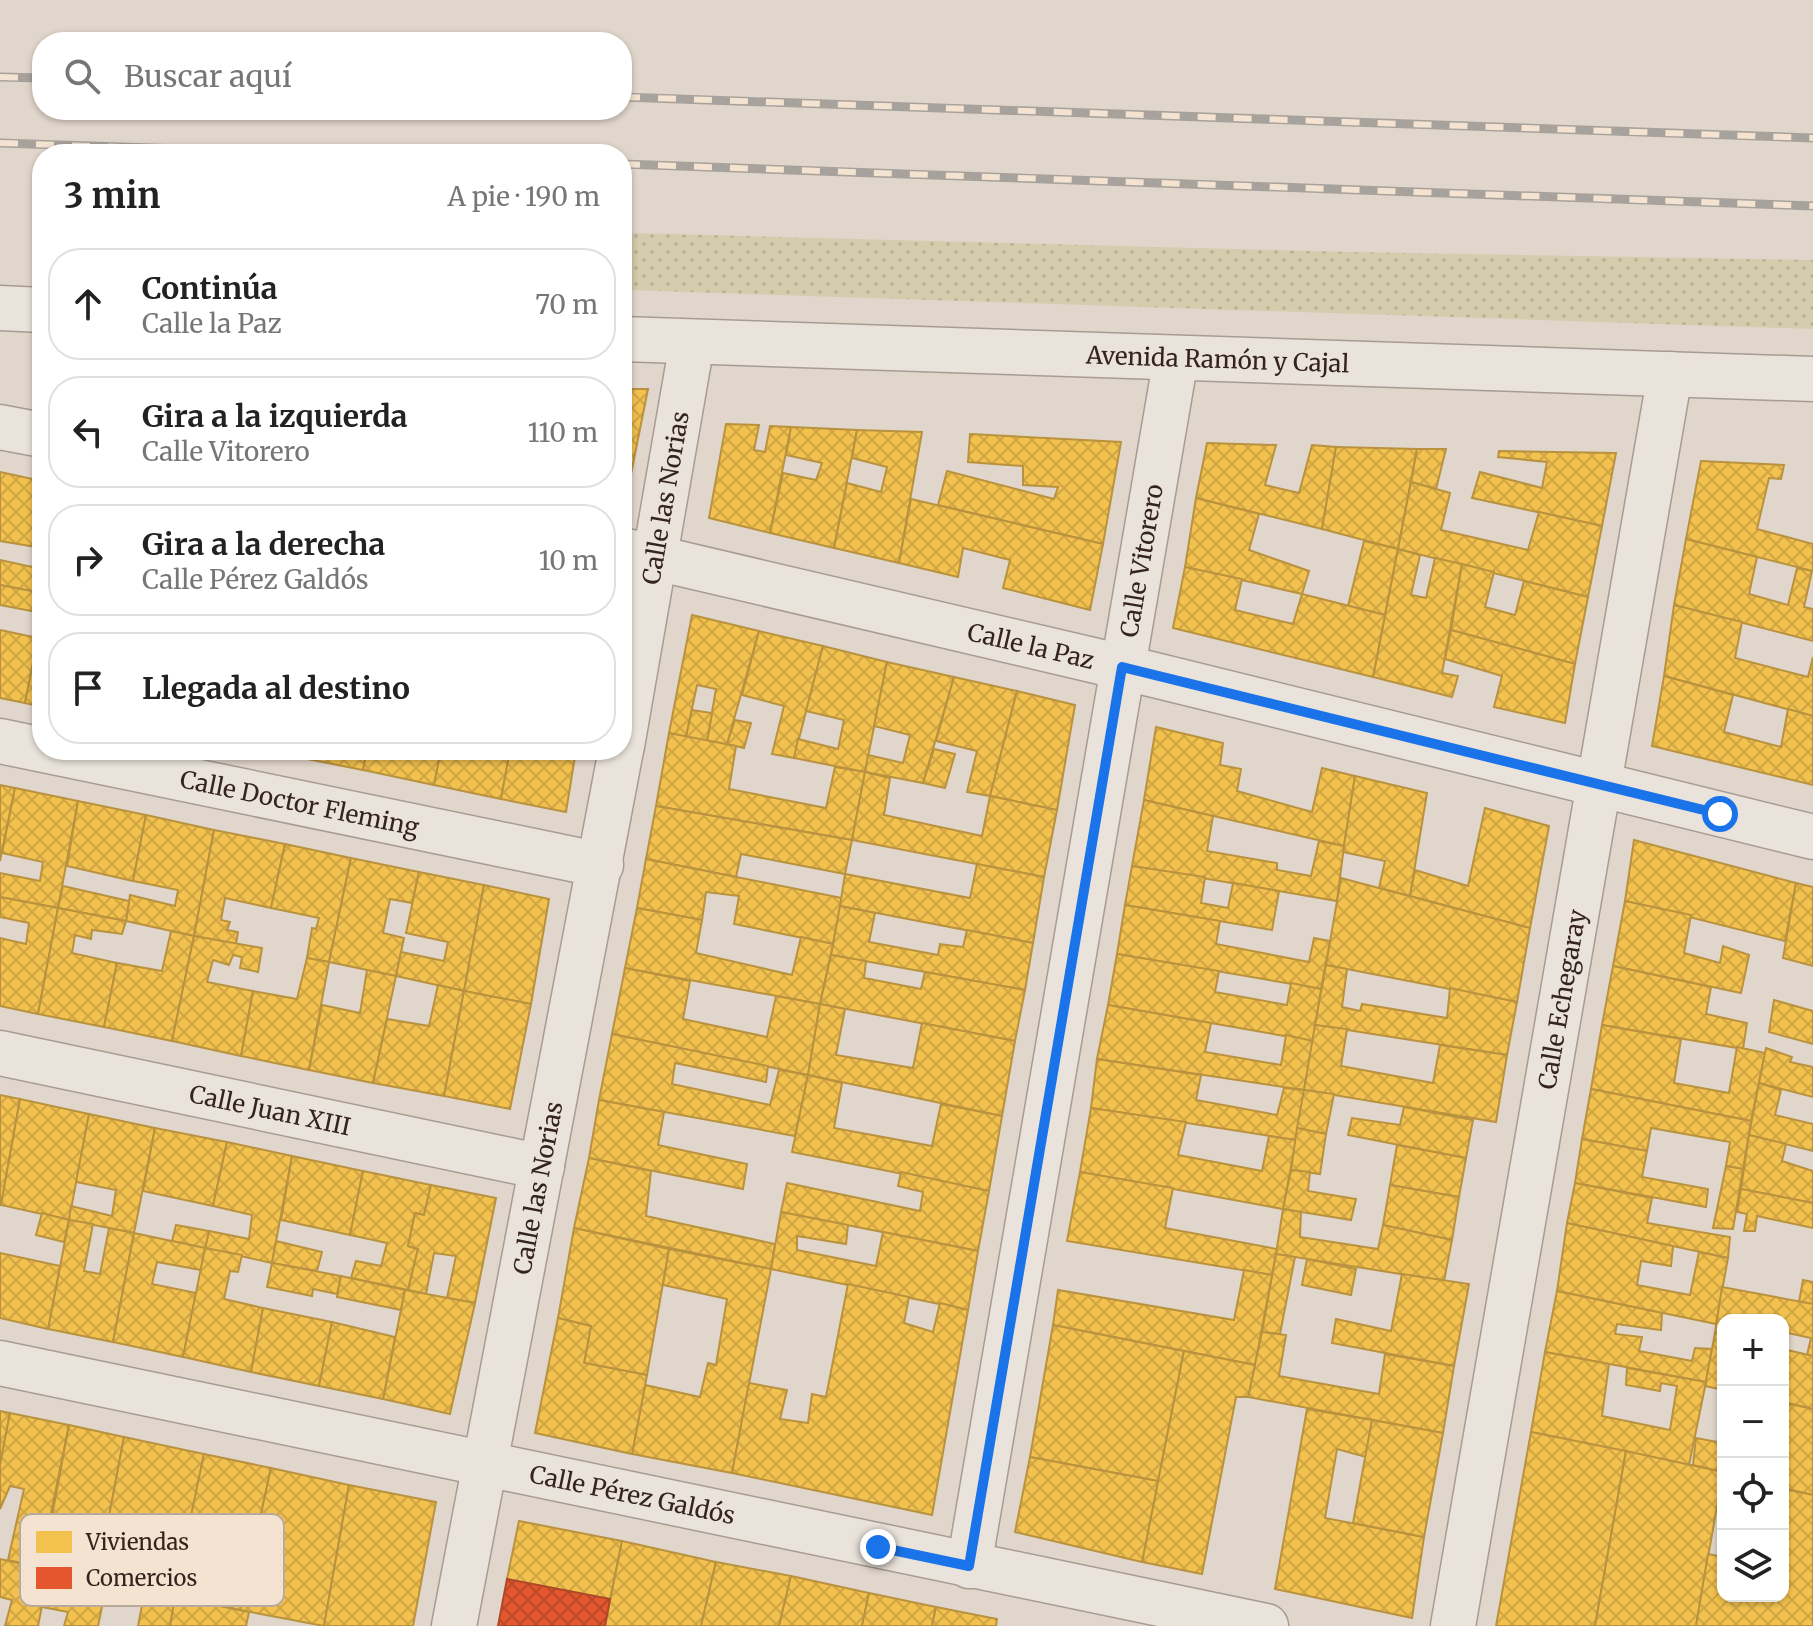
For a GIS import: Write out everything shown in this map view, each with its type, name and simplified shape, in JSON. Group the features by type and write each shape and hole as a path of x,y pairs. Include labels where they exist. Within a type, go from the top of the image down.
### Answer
{"street":[{"path":"0,308 32,310"},
{"name":"Avenida Ramón y Cajal","path":"632,340 1813,379"},
{"name":"Calle las Norias","path":"632,633 639,553 692,343"},
{"name":"Calle Vitorero","path":"969,1566 1176,358"},
{"name":"Calle Echegaray","path":"1453,1626 1670,374"},
{"path":"0,427 32,433"},
{"name":"Calle la Paz","path":"639,553 1122,667 1813,837"},
{"name":"Calle Doctor Fleming","path":"0,741 32,748"},
{"name":"Calle Doctor Fleming","path":"92,760 601,865"},
{"name":"Calle las Norias","path":"454,1626 482,1466 620,760"},
{"name":"Calle Juan XIII","path":"0,1053 542,1167"},
{"name":"Calle Pérez Galdós","path":"0,1363 482,1466 1266,1626"}],"shaded area":[{"path":"632,233 1350,252 1813,260 1813,329 632,290"}],"building: Viviendas":[{"path":"632,389 648,389 632,469"},
{"path":"726,424 759,425 754,450 765,452 770,426 791,427 770,533 709,518"},
{"path":"791,427 857,430 834,548 770,533 783,473 816,480 822,463 786,455"},
{"path":"857,430 922,432 899,563 834,548 847,483 881,492 887,467 852,458"},
{"path":"970,434 1121,442 1103,544 938,505 947,471 1054,499 1058,487 1023,485 1023,466 968,462"},
{"path":"1207,443 1276,445 1265,485 1299,493 1312,445 1336,447 1322,529 1196,498"},
{"path":"1336,447 1417,449 1398,549 1322,529"},
{"path":"1417,449 1446,449 1436,489 1411,482"},
{"path":"1499,451 1616,453 1602,526 1472,498 1480,472 1542,488 1547,462 1498,457"},
{"path":"1701,461 1784,465 1781,479 1769,478 1757,529 1813,544 1813,571 1686,539"},
{"path":"0,472 32,479 32,546 0,541"},
{"path":"1411,482 1450,493 1441,530 1528,550 1539,512 1602,526 1588,597 1398,549"},
{"path":"1196,498 1259,514 1249,550 1309,571 1302,594 1185,567"},
{"path":"911,499 1103,544 1090,610 1003,588 1010,560 963,548 958,577 899,563"},
{"path":"1686,539 1757,557 1749,594 1788,605 1797,568 1812,571 1804,607 1813,609 1813,641 1674,605"},
{"path":"1364,541 1398,549 1385,615 1348,606"},
{"path":"1398,549 1420,555 1411,595 1426,598 1435,558 1462,564 1442,673 1458,676 1452,697 1373,677"},
{"path":"0,560 32,567 32,591 0,585"},
{"path":"1462,564 1494,572 1485,607 1515,615 1524,581 1588,597 1575,664 1451,630"},
{"path":"1185,567 1242,579 1235,610 1293,624 1302,594 1385,615 1373,677 1173,628"},
{"path":"0,585 32,591 32,611 0,605"},
{"path":"1674,605 1742,622 1735,658 1808,677 1813,657 1813,716 1664,676"},
{"path":"692,615 759,631 727,744 707,741 716,689 697,685 686,737 669,733"},
{"path":"0,630 32,637 32,668 25,703 0,698"},
{"path":"1451,630 1575,664 1565,723 1494,707 1502,676 1445,659"},
{"path":"759,631 823,646 794,758 772,754 784,706 742,695"},
{"path":"823,646 887,662 865,772 794,758 798,739 838,749 844,720 806,711"},
{"path":"887,662 954,677 923,783 865,772 868,755 903,763 910,735 874,726"},
{"path":"32,668 32,705 25,703"},
{"path":"1664,676 1733,695 1724,732 1781,747 1788,709 1813,716 1813,785 1652,746"},
{"path":"954,677 1017,691 990,796 967,792 977,751 936,741"},
{"path":"1017,691 1075,705 1057,810 990,796"},
{"path":"692,710 712,713 707,741 686,737"},
{"path":"735,720 751,723 744,748 727,744"},
{"path":"1156,727 1223,743 1220,765 1241,769 1237,791 1312,812 1322,768 1355,776 1344,846 1144,800"},
{"path":"669,733 736,746 729,789 826,808 835,767 865,772 852,840 656,806"},
{"path":"934,749 955,754 945,788 923,783"},
{"path":"312,760 365,760 363,770"},
{"path":"365,760 439,760 434,785 363,770"},
{"path":"439,760 508,760 501,799 434,785"},
{"path":"508,760 574,760 566,812 501,799"},
{"path":"865,772 890,778 884,815 982,836 990,796 1057,810 1044,877 852,840"},
{"path":"1355,776 1427,793 1410,896 1379,888 1385,861 1343,852"},
{"path":"0,785 15,788 0,861"},
{"path":"15,788 78,801 58,908 0,897 0,873 40,881 43,862 2,853"},
{"path":"1144,800 1213,816 1207,851 1277,863 1277,870 1311,876 1319,841 1344,846 1337,901 1132,866"},
{"path":"78,801 146,815 133,881 67,866"},
{"path":"656,806 852,840 845,874 741,854 736,877 646,859"},
{"path":"1485,808 1549,826 1530,928 1410,896 1415,870 1468,886"},
{"path":"146,815 214,830 194,936 126,921 130,895 175,906 178,890 133,881"},
{"path":"214,830 285,844 271,908 225,898 221,920 230,922 227,930 238,932 236,944 194,936"},
{"path":"1634,840 1796,883 1785,941 1625,901"},
{"path":"285,844 351,858 329,962 307,958 312,928 316,929 319,918 271,908"},
{"path":"351,858 419,872 412,903 390,899 383,933 404,938 396,976 329,962"},
{"path":"646,859 842,898 833,944 734,924 739,896 706,892 702,920 637,908"},
{"path":"977,864 1044,877 1033,943 840,906 845,874 970,898"},
{"path":"1132,866 1205,877 1201,903 1228,908 1233,883 1279,891 1272,930 1125,905"},
{"path":"419,872 484,885 464,991 396,976 401,952 444,961 448,942 406,933"},
{"path":"1341,878 1530,928 1517,1002 1326,965"},
{"path":"1796,883 1813,887 1813,966 1783,958"},
{"path":"484,885 549,899 531,1004 464,991"},
{"path":"63,886 129,901 126,921 58,908"},
{"path":"0,897 58,908 38,1014 0,1006 0,938 26,944 29,923 0,917"},
{"path":"1625,901 1691,915 1684,953 1720,963 1723,946 1749,955 1741,993 1613,966"},
{"path":"1125,905 1220,921 1216,944 1309,962 1314,938 1330,941 1321,989 1117,954"},
{"path":"840,906 875,913 869,942 938,955 940,944 963,947 967,930 1033,943 1025,990 831,955"},
{"path":"58,908 126,921 122,934 92,930 91,939 75,935 72,953 117,963 104,1027 38,1014"},
{"path":"637,908 702,920 696,953 792,975 801,937 833,944 820,1004 625,968"},
{"path":"171,931 194,936 172,1041 104,1027 117,963 162,971"},
{"path":"194,936 262,948 258,972 240,968 242,957 233,955 229,965 213,960 207,982 253,991 241,1056 172,1041"},
{"path":"1117,954 1219,971 1215,992 1287,1005 1291,983 1321,989 1313,1041 1108,1005"},
{"path":"831,955 866,961 864,978 921,989 925,972 1025,990 1015,1041 820,1004"},
{"path":"307,958 329,962 309,1070 241,1056 253,991 297,999"},
{"path":"1326,965 1347,969 1342,1007 1360,1011 1362,1004 1447,1018 1450,988 1517,1002 1507,1055 1315,1025"},
{"path":"1613,966 1711,987 1706,1014 1747,1023 1743,1049 1602,1025"},
{"path":"625,968 690,981 683,1019 767,1037 776,996 820,1004 808,1075 612,1034"},
{"path":"367,970 396,976 373,1083 309,1070 322,1005 360,1013"},
{"path":"438,985 464,991 444,1096 373,1083 387,1019 429,1026"},
{"path":"464,991 531,1004 510,1109 444,1096"},
{"path":"1774,1000 1813,1011 1813,1044 1769,1032"},
{"path":"820,1004 845,1009 836,1055 913,1068 922,1023 1015,1041 1002,1116 808,1075"},
{"path":"1108,1005 1211,1023 1205,1052 1281,1065 1286,1035 1313,1041 1304,1090 1097,1059"},
{"path":"1315,1025 1347,1029 1341,1066 1433,1083 1440,1045 1507,1055 1496,1122 1304,1090"},
{"path":"1602,1025 1681,1039 1674,1083 1729,1093 1737,1047 1765,1053 1751,1121 1591,1089"},
{"path":"612,1034 768,1066 766,1082 675,1063 672,1084 770,1105 779,1070 808,1075 795,1136 599,1100"},
{"path":"1766,1048 1792,1057 1790,1062 1813,1067 1813,1097 1759,1083"},
{"path":"1097,1059 1201,1075 1196,1100 1277,1115 1284,1088 1304,1090 1296,1140 1091,1108"},
{"path":"808,1075 842,1083 834,1128 932,1146 941,1104 1002,1116 989,1191 792,1152"},
{"path":"1759,1083 1781,1090 1775,1115 1813,1124 1813,1151 1749,1135"},
{"path":"1591,1089 1751,1121 1743,1169 1726,1166 1730,1142 1651,1128 1647,1151 1582,1139"},
{"path":"1304,1090 1334,1094 1326,1134 1297,1128"},
{"path":"0,1095 20,1099 1,1205 0,1205"},
{"path":"20,1099 89,1114 69,1220 1,1205"},
{"path":"599,1100 664,1112 658,1145 747,1164 743,1189 589,1158"},
{"path":"1404,1107 1473,1120 1466,1158 1348,1135 1352,1118 1400,1125"},
{"path":"1091,1108 1186,1122 1178,1155 1262,1171 1269,1136 1296,1140 1283,1209 1080,1172"},
{"path":"89,1114 155,1128 134,1233 69,1220 71,1206 112,1216 116,1190 76,1182"},
{"path":"155,1128 227,1142 213,1206 143,1191"},
{"path":"1297,1128 1326,1134 1320,1174 1291,1170"},
{"path":"1749,1135 1786,1144 1782,1161 1813,1171 1813,1203 1741,1189"},
{"path":"1582,1139 1647,1151 1642,1177 1708,1189 1706,1207 1575,1183"},
{"path":"227,1142 292,1156 272,1263 205,1248 209,1231 249,1239 252,1215 213,1206"},
{"path":"1397,1145 1466,1158 1459,1197 1390,1185"},
{"path":"292,1156 363,1171 350,1235 281,1220"},
{"path":"589,1158 651,1171 646,1216 775,1244 771,1269 574,1228"},
{"path":"1726,1166 1743,1169 1733,1229 1713,1228"},
{"path":"1291,1170 1310,1172 1308,1191 1356,1199 1351,1220 1283,1209"},
{"path":"363,1171 431,1185 424,1215 415,1213 408,1246 418,1249 408,1290 351,1278 356,1261 381,1266 387,1243 350,1235"},
{"path":"901,1172 989,1191 978,1251 781,1212 787,1183 920,1211 923,1192 898,1186"},
{"path":"1080,1172 1173,1188 1165,1228 1277,1249 1272,1275 1067,1241"},
{"path":"1575,1183 1652,1198 1647,1223 1730,1237 1728,1258 1567,1223"},
{"path":"431,1185 496,1198 475,1303 447,1298 456,1256 434,1253 426,1294 408,1290 418,1249 408,1246 415,1213 424,1215"},
{"path":"1390,1185 1459,1197 1452,1240 1383,1225"},
{"path":"1741,1189 1813,1203 1813,1228 1757,1216 1755,1231 1744,1231 1747,1214 1737,1212"},
{"path":"1283,1209 1301,1212 1300,1237 1378,1249 1383,1225 1452,1240 1444,1281 1276,1254"},
{"path":"781,1212 848,1225 846,1244 797,1236 797,1250 876,1266 883,1232 978,1251 968,1310 771,1269"},
{"path":"42,1213 69,1220 64,1242 36,1235"},
{"path":"69,1220 93,1224 84,1271 100,1274 109,1228 134,1233 113,1342 48,1329"},
{"path":"1567,1223 1673,1246 1671,1266 1641,1261 1637,1285 1690,1295 1699,1252 1728,1258 1716,1324 1557,1291"},
{"path":"176,1225 209,1231 205,1248 172,1241"},
{"path":"574,1228 669,1249 647,1375 584,1363 591,1326 558,1318"},
{"path":"134,1233 205,1248 201,1270 157,1262 152,1284 196,1293 183,1357 113,1342"},
{"path":"276,1241 322,1252 317,1271 272,1263"},
{"path":"205,1248 242,1255 238,1272 230,1271 224,1299 263,1308 251,1372 183,1357"},
{"path":"669,1249 771,1269 732,1473 632,1454 645,1385 700,1397 708,1363 716,1365 727,1299 663,1285"},
{"path":"0,1253 60,1266 48,1329 0,1318"},
{"path":"1276,1254 1295,1257 1280,1334 1262,1332"},
{"path":"1307,1259 1356,1269 1351,1295 1302,1285"},
{"path":"272,1263 341,1276 337,1294 313,1289 312,1296 267,1287"},
{"path":"1244,1270 1272,1275 1255,1365 1053,1325 1058,1290 1234,1320"},
{"path":"1402,1274 1469,1284 1454,1366 1332,1343 1336,1319 1391,1331"},
{"path":"341,1276 405,1290 401,1310 337,1297"},
{"path":"1803,1280 1813,1282 1813,1304 1799,1302"},
{"path":"848,1284 909,1297 904,1323 933,1332 940,1303 968,1310 932,1515 732,1473 749,1383 787,1390 780,1419 808,1423 812,1394 826,1397"},
{"path":"1722,1287 1813,1304 1813,1356 1807,1355 1811,1338 1789,1333 1789,1314 1718,1314"},
{"path":"405,1290 475,1303 450,1414 383,1399"},
{"path":"1557,1291 1662,1313 1661,1330 1617,1324 1615,1334 1642,1337 1639,1351 1692,1361 1695,1348 1712,1349 1706,1382 1545,1352"},
{"path":"263,1308 332,1322 319,1386 251,1372"},
{"path":"558,1318 591,1326 584,1363 647,1375 632,1454 535,1433"},
{"path":"332,1322 395,1337 383,1399 319,1386"},
{"path":"1053,1325 1184,1351 1158,1481 1030,1457"},
{"path":"1262,1332 1286,1335 1279,1376 1379,1394 1385,1354 1454,1366 1443,1433 1248,1397"},
{"path":"1715,1333 1717,1389 1705,1386"},
{"path":"1789,1350 1813,1356 1813,1409 1789,1403"},
{"path":"1184,1351 1255,1365 1248,1397 1236,1397 1202,1574 1142,1562"},
{"path":"1545,1352 1609,1364 1602,1416 1670,1430 1677,1386 1661,1383 1660,1391 1626,1385 1627,1368 1706,1382 1689,1465 1531,1432"},
{"path":"1789,1404 1813,1409 1813,1495 1789,1489"},
{"path":"1307,1409 1372,1420 1366,1457 1337,1449 1325,1518 1424,1537 1412,1618 1275,1589"},
{"path":"0,1411 10,1413 0,1465"},
{"path":"10,1413 69,1425 51,1514 20,1514 20,1563 8,1560 24,1489 10,1486 0,1509 0,1465"},
{"path":"1372,1420 1443,1433 1424,1537 1353,1523"},
{"path":"69,1425 124,1437 109,1514 52,1514"},
{"path":"1531,1432 1626,1451 1595,1626 1496,1626"},
{"path":"124,1437 204,1454 192,1514 109,1514"},
{"path":"1696,1438 1717,1442 1717,1471 1693,1465"},
{"path":"1626,1451 1717,1471 1717,1506 1696,1626 1595,1626"},
{"path":"204,1454 271,1468 261,1514 191,1514"},
{"path":"1030,1457 1158,1481 1142,1562 1015,1532"},
{"path":"271,1468 349,1485 324,1626 240,1610 241,1606 284,1606 284,1514 261,1514"},
{"path":"349,1485 436,1502 413,1626 324,1626"},
{"path":"1789,1490 1813,1495 1813,1626 1696,1626 1708,1554 1717,1556 1717,1602 1789,1602"},
{"path":"519,1521 622,1541 610,1599 507,1579"},
{"path":"622,1541 716,1562 701,1626 605,1626"},
{"path":"0,1559 20,1563 20,1606 42,1606 38,1626 5,1626 12,1600 0,1597"},
{"path":"716,1562 791,1576 779,1626 701,1626"},
{"path":"791,1576 869,1593 862,1626 779,1626"},
{"path":"869,1593 936,1607 932,1626 862,1626"},
{"path":"102,1606 98,1626 64,1626 68,1612 42,1607"},
{"path":"142,1606 173,1606 170,1626 138,1626"},
{"path":"173,1606 219,1606 249,1612 246,1626 170,1626"},
{"path":"220,1606 241,1606 240,1610"},
{"path":"936,1607 997,1619 996,1626 932,1626"}],"building: Comercios":[{"path":"507,1579 610,1599 605,1626 498,1626"}],"railway":[{"path":"0,77 32,78"},
{"path":"632,97 1813,138"},
{"path":"0,143 32,144"},
{"path":"632,164 1813,206"}],"route":[{"path":"878,1547 969,1566 1122,667 1720,814"}]}
